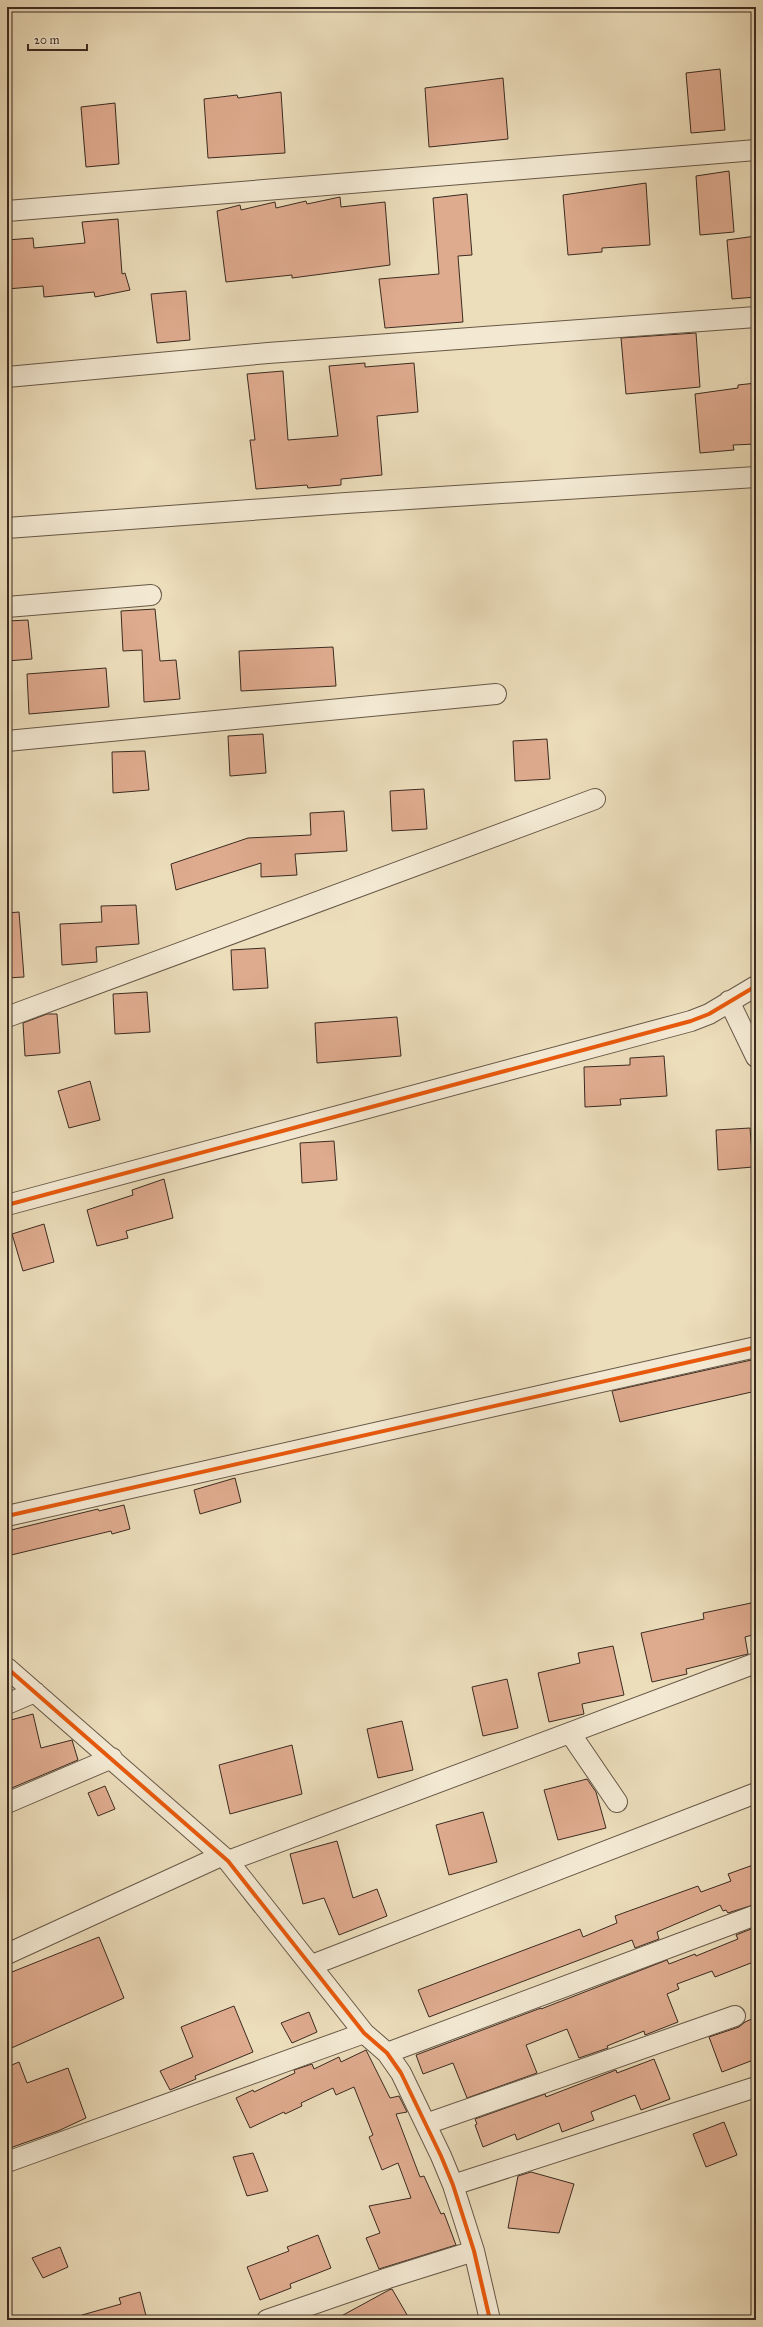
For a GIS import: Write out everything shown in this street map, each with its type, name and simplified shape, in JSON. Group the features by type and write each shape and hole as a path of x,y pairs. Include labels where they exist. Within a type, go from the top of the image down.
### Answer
{"street":[{"path":"7,211 756,150"},
{"path":"7,377 268,354 756,317"},
{"path":"7,528 346,503 756,477"},
{"path":"7,607 150,595"},
{"path":"7,741 496,694"},
{"path":"7,1017 595,799"},
{"path":"7,1205 647,1034 703,1017 756,986"},
{"path":"729,1001 756,1057"},
{"path":"7,1516 756,1347"},
{"path":"7,1954 225,1858 570,1733 756,1663"},
{"path":"7,1668 225,1858 312,1965 364,2033 387,2053 401,2073 453,2185 474,2251 490,2320"},
{"path":"7,1704 35,1692"},
{"path":"570,1733 617,1802"},
{"path":"7,1804 112,1758"},
{"path":"312,1965 756,1793"},
{"path":"387,2053 756,1915"},
{"path":"426,2124 735,2016"},
{"path":"7,2162 364,2033"},
{"path":"453,2185 756,2087"},
{"path":"266,2320 388,2278 474,2251"}],"building":[{"path":"720,69 725,130 691,133 686,73"},
{"path":"503,78 508,139 429,147 425,88"},
{"path":"281,92 285,153 208,158 204,99 237,95 238,98"},
{"path":"115,103 119,164 86,167 81,107"},
{"path":"729,171 734,232 700,235 696,176"},
{"path":"646,183 650,245 602,248 602,252 568,255 563,195"},
{"path":"467,194 472,255 458,256 463,322 385,328 379,279 439,274 433,198"},
{"path":"340,197 341,207 385,202 390,265 292,278 292,275 226,282 217,211 240,205 241,210 275,202 276,208 306,201 307,204"},
{"path":"118,219 122,274 125,273 130,290 95,297 94,292 44,297 43,286 7,289 7,240 33,238 34,248 85,243 82,222"},
{"path":"756,236 756,297 732,299 727,240"},
{"path":"186,291 190,340 157,343 151,294"},
{"path":"696,333 700,387 626,394 621,338"},
{"path":"365,363 365,367 414,363 418,412 377,416 382,475 341,479 341,485 308,488 307,485 256,489 250,440 255,440 247,374 283,371 288,440 338,436 329,366"},
{"path":"756,383 756,444 733,445 734,450 700,453 695,394 738,388 738,385"},
{"path":"155,609 160,661 176,660 180,699 144,702 142,650 123,651 121,611"},
{"path":"28,620 32,659 7,661 7,621"},
{"path":"333,647 336,686 241,691 239,651"},
{"path":"106,668 109,707 29,714 27,674"},
{"path":"263,734 266,773 230,776 228,736"},
{"path":"547,739 550,779 515,781 513,741"},
{"path":"145,751 149,790 113,793 112,752"},
{"path":"424,789 427,829 392,831 390,791"},
{"path":"344,811 347,851 295,854 297,875 261,877 261,863 176,890 171,864 248,838 311,835 310,813"},
{"path":"136,905 139,944 96,947 97,962 62,965 60,924 102,922 101,906"},
{"path":"19,912 24,977 7,978 7,913"},
{"path":"265,948 268,988 233,990 231,950"},
{"path":"147,992 150,1032 115,1034 113,994"},
{"path":"47,1014 57,1014 60,1053 25,1056 23,1023"},
{"path":"397,1017 401,1056 317,1063 315,1023"},
{"path":"664,1056 667,1096 620,1099 621,1105 585,1107 584,1067 630,1065 630,1058"},
{"path":"90,1081 100,1120 69,1128 58,1091"},
{"path":"750,1128 753,1167 718,1170 716,1130"},
{"path":"334,1141 337,1180 302,1183 300,1143"},
{"path":"164,1179 173,1218 126,1231 128,1238 97,1246 87,1210 133,1195 132,1190"},
{"path":"44,1224 54,1262 23,1271 12,1234"},
{"path":"756,1359 756,1391 620,1422 612,1391"},
{"path":"235,1478 241,1502 200,1514 194,1490"},
{"path":"124,1505 130,1529 112,1534 111,1531 7,1556 7,1531 98,1509 99,1511"},
{"path":"756,1602 756,1634 745,1637 748,1654 686,1669 687,1674 652,1682 641,1633 704,1619 703,1613"},
{"path":"613,1646 624,1695 582,1704 584,1714 549,1722 538,1673 580,1663 578,1653"},
{"path":"507,1679 518,1728 483,1736 472,1687"},
{"path":"33,1714 41,1748 72,1740 78,1760 7,1790 7,1721"},
{"path":"402,1721 413,1770 378,1778 367,1729"},
{"path":"292,1745 302,1794 230,1814 219,1765"},
{"path":"587,1779 596,1792 606,1828 558,1840 544,1790"},
{"path":"105,1786 115,1809 98,1816 88,1793"},
{"path":"483,1812 497,1862 449,1875 436,1825"},
{"path":"337,1841 353,1898 377,1889 387,1916 339,1935 324,1898 303,1904 290,1854"},
{"path":"756,1864 756,1904 728,1913 726,1910 723,1911 720,1905 657,1932 659,1939 635,1948 632,1940 429,2017 418,1990 580,1929 583,1937 617,1923 615,1916 698,1886 701,1892 731,1881 728,1874"},
{"path":"756,1927 756,1961 715,1977 712,1971 677,1984 679,1989 667,1994 678,2022 645,2035 644,2031 607,2046 608,2048 579,2058 567,2029 526,2045 537,2073 467,2098 453,2063 423,2074 416,2055 541,2009 667,1960 669,1964 695,1954 696,1956 738,1939 736,1935"},
{"path":"99,1937 124,1998 7,2050 7,1974"},
{"path":"234,2006 253,2052 195,2076 196,2079 170,2090 160,2071 193,2057 181,2027"},
{"path":"309,2012 317,2032 292,2043 281,2023"},
{"path":"756,2017 756,2059 722,2072 709,2037 739,2027 745,2022"},
{"path":"366,2050 390,2098 399,2096 407,2112 396,2114 420,2177 424,2176 441,2214 444,2213 456,2245 379,2269 366,2238 380,2233 369,2206 411,2198 398,2163 382,2170 369,2137 373,2135 354,2087 336,2095 333,2088 301,2103 302,2106 285,2114 284,2112 250,2128 236,2098 253,2090 254,2092 295,2073 294,2070 312,2064 314,2069 339,2057 341,2062"},
{"path":"654,2059 670,2099 641,2110 635,2095 591,2112 594,2120 562,2132 559,2123 517,2140 515,2134 483,2147 475,2125 477,2124 475,2119 545,2094 546,2097 616,2070 617,2073"},
{"path":"19,2062 27,2083 68,2068 86,2118 58,2131 7,2149 7,2067"},
{"path":"724,2122 737,2155 706,2167 693,2134"},
{"path":"253,2153 268,2191 247,2196 233,2157"},
{"path":"531,2172 574,2184 559,2233 508,2228 518,2176"},
{"path":"318,2235 331,2268 290,2284 291,2288 260,2300 247,2267 289,2251 287,2247"},
{"path":"60,2247 68,2267 43,2278 32,2258"},
{"path":"392,2289 410,2320 334,2320 389,2290"},
{"path":"140,2292 147,2320 82,2320 82,2315 121,2304 119,2298"}],"cycle path":[{"path":"7,1205 691,1021 709,1014 756,986"},
{"path":"7,1516 756,1347"},
{"path":"7,1668 228,1861 364,2033 387,2053 401,2073 441,2156 453,2185 474,2251 490,2320"}]}
